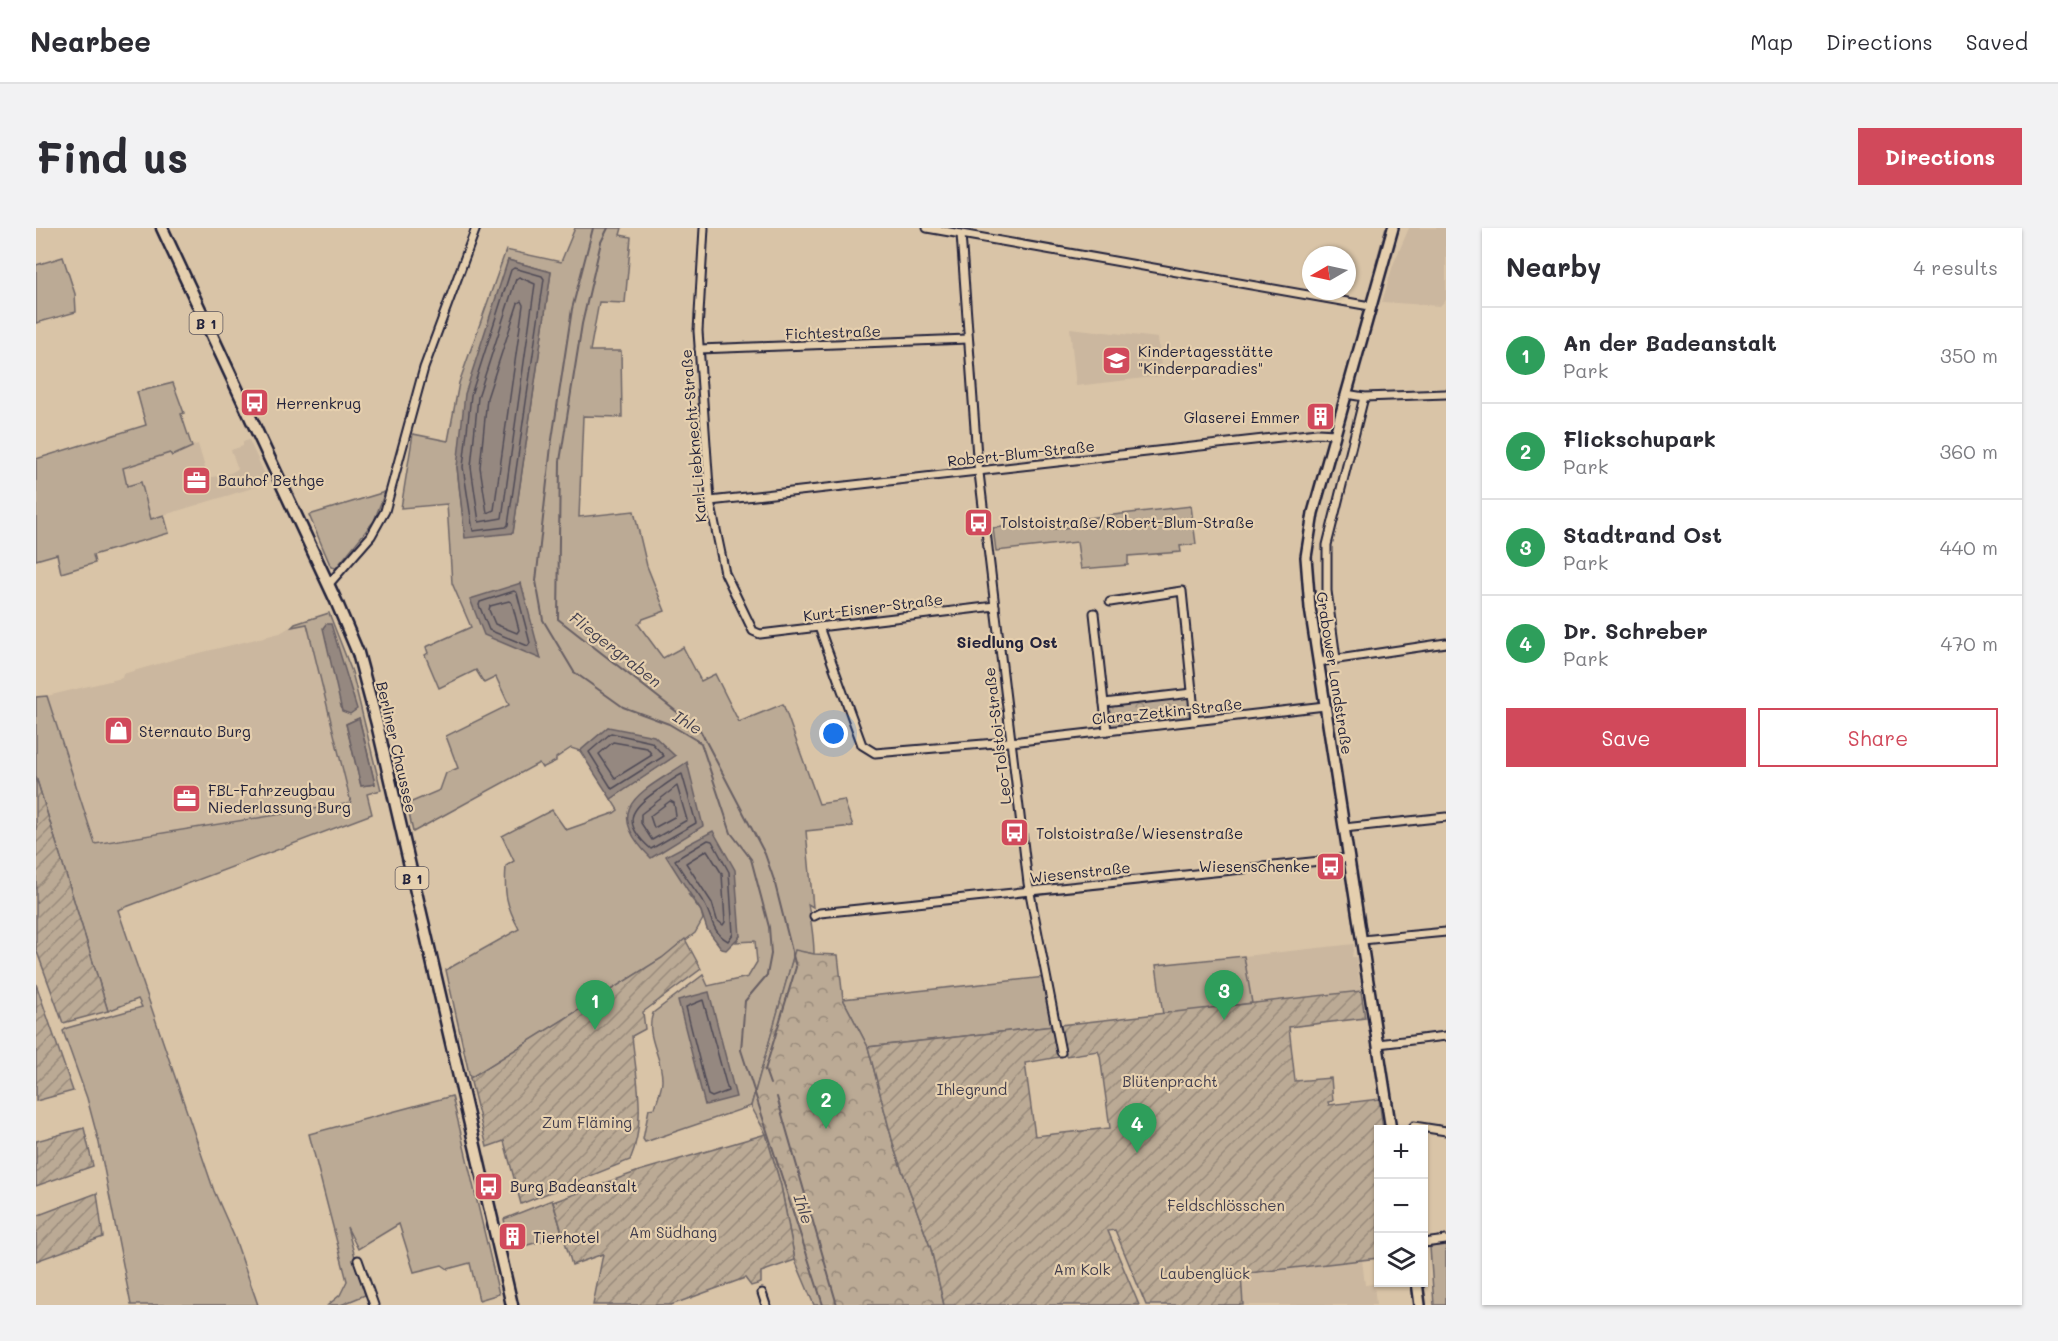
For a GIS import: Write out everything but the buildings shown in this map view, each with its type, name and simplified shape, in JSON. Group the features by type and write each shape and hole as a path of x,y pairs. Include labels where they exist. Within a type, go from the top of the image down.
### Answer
{"main road":[{"name":"Berliner Chaussee","path":"162,228 354,642 367,684 512,1305"},
{"name":"Grabower Landstraße","path":"1390,1125 1307,589 1306,557 1313,513 1393,228"},
{"path":"1417,1287 1419,1305"}],"street":[{"path":"328,585 360,550 385,511 424,368 476,228"},
{"name":"Karl-Liebknecht-Straße","path":"704,228 699,281 699,349 710,501 725,573 755,633"},
{"path":"927,228 1370,306"},
{"name":"Leo-Tolstoi-Straße","path":"962,234 978,472 1030,891 1061,1053"},
{"name":"Fichtestraße","path":"699,349 968,339"},
{"path":"1346,394 1364,397 1446,394"},
{"name":"Grabower Landstraße","path":"1336,659 1327,591 1327,545 1364,397"},
{"name":"Robert-Blum-Straße","path":"710,501 1317,434 1335,434"},
{"path":"1110,602 1182,591 1195,721"},
{"name":"Kurt-Eisner-Straße","path":"755,633 995,606"},
{"path":"1094,613 1107,731"},
{"name":"Clara-Zetkin-Straße","path":"819,627 858,736 867,750 882,753 1107,731 1325,706"},
{"path":"1318,662 1446,643"},
{"name":"Clara-Zetkin-Straße","path":"1104,703 1192,693"},
{"path":"1344,828 1446,817"},
{"name":"Wiesenstraße","path":"814,916 820,913 1349,858"},
{"path":"1362,940 1446,932"},
{"path":"1378,1044 1446,1036"},
{"path":"1428,1128 1446,1131"},
{"path":"1428,1242 1446,1240"},
{"path":"358,1260 374,1305"},
{"path":"762,1293 766,1305"}],"shaded area":[{"path":"1409,228 1446,228 1446,300 1440,306 1382,302 1393,265"},
{"name":"Kindertagesstätte \"Kinderparadies\"","path":"1070,328 1158,338 1162,376 1076,386"},
{"path":"1310,412 1332,416 1328,429 1318,430 1311,419"},
{"name":"Bauhof Bethge","path":"249,440 269,483 151,519 141,483 127,486 123,467 198,444 208,478 230,473 238,469 231,450 243,446 243,442"},
{"path":"329,613 352,672 381,790 367,794 372,814 95,844 47,696 122,678 123,674 179,658 280,633 295,624"},
{"path":"1354,944 1352,957 1356,957 1361,991 1252,1003 1244,956"},
{"path":"1362,1260 1365,1285 1374,1284 1376,1305 1243,1305 1241,1274"}],"green space":[{"path":"575,228 622,228 620,235 631,237 625,303 599,302 590,351 621,351 622,417 583,416 579,517 634,511 647,566 665,611 643,619 638,624 663,658 683,647 701,681 715,674 739,722 783,704 819,804 844,800 853,826 806,831 813,907 808,904 814,954 795,951 751,1106 645,1142 643,1139 649,1109 655,1108 662,1081 660,1063 652,1038 653,1013 703,975 708,986 748,977 757,962 755,941 736,942 740,936 688,894 701,911 703,919 695,933 662,958 470,1078 446,970 519,929 511,913 505,884 506,866 514,861 502,836 552,810 566,830 614,813 618,810 611,799 675,756 608,727 580,751 571,748 556,758 556,761 542,768 539,763 413,832 407,804 440,790 446,773 458,768 446,736 509,705 496,677 484,683 476,670 439,688 425,655 428,653 426,647 471,627 452,583 447,504 401,508 413,434 448,441 459,383 506,250 561,262","holes":["508,260 551,272 513,532 465,537 457,467"]},
{"path":"63,257 75,294 76,312 36,323 36,265"},
{"path":"173,383 184,413 181,414 192,447 172,456 170,453 123,468 127,486 141,482 151,519 164,515 169,533 93,555 95,563 61,573 57,554 36,560 36,459 146,425 137,392"},
{"path":"385,492 374,521 336,568 331,567 309,515"},
{"path":"1191,506 1196,544 1180,546 1181,552 1128,556 1128,565 1081,569 1077,542 996,551 993,528 1052,522 1054,529 1070,527 1070,520"},
{"path":"329,613 352,672 381,790 367,794 372,814 118,910 214,1191 234,1236 258,1305 131,1305 99,1143 87,1098 63,1031 142,1007 138,999 108,1011 36,777 36,697 47,696 95,844 351,803 307,624 292,627","holes":["359,718 375,784 361,786 346,724"]},
{"path":"1186,696 1189,700 1191,715 1188,719 1110,726 1107,712 1111,705"},
{"path":"36,777 108,1011 63,1023 36,949"},
{"name":"Zum Fläming","path":"685,939 701,969 643,1012 645,1029 632,1036 639,1114 638,1130 630,1160 521,1204 504,1141 487,1147 470,1078 662,958"},
{"path":"795,950 838,955 843,999 868,1047 895,1151 931,1249 944,1305 814,1305 795,1260 781,1186 766,1134 751,1106"},
{"path":"1244,956 1252,1003 1163,1015 1156,965"},
{"path":"1045,977 1054,1026 868,1047 843,999"},
{"path":"36,984 73,1091 36,1101"},
{"path":"1361,991 1365,1018 1289,1027 1295,1081 1331,1078 1333,1101 1328,1102 1329,1105 1379,1099 1382,1125 1374,1125 1374,1258 1241,1274 1243,1305 1146,1305 1115,1230 1108,1231 1139,1305 944,1305 931,1249 895,1151 868,1047 1054,1026 1059,1057 1025,1063 1035,1136 1110,1128 1098,1051 1066,1056 1060,1025"},
{"path":"452,1096 499,1294 479,1300 470,1263 448,1269 442,1265 414,1272 399,1224 358,1249 347,1227 365,1295 341,1305 328,1305 340,1295 347,1281 309,1134"},
{"path":"84,1128 93,1166 36,1186 36,1141"},
{"name":"Am Südhang","path":"766,1134 781,1186 795,1260 761,1272 761,1283 751,1286 745,1278 671,1305 593,1305 603,1254 572,1265 553,1202 639,1171"},
{"path":"97,1193 103,1237 36,1261 36,1216"},
{"path":"552,1200 563,1235 510,1250 504,1219"},
{"path":"1446,1244 1446,1305 1434,1305 1430,1247"}],"water":[{"path":"508,260 551,272 513,533 465,538 457,467 465,394"},
{"path":"521,583 541,659 484,635 470,599"},
{"path":"326,624 331,624 357,709 350,714 342,711 323,628"},
{"path":"359,718 375,784 361,786 346,724"},
{"path":"608,727 654,736 675,756 611,799 580,751"},
{"path":"687,762 703,826 651,858 636,840 628,825 628,812 633,801 643,791"},
{"path":"713,831 735,870 740,936 726,950 722,949 707,929 701,911 666,856"},
{"path":"709,992 736,1097 705,1105 678,1000"}],"waterway":[{"name":"Ihle","path":"593,228 572,309 551,446 536,581 543,620 574,672 623,707 669,724 701,743 731,833 751,859 769,927 771,954 767,975 745,1001 741,1050 823,1305"},
{"name":"Fliegergraben","path":"608,228 601,242 582,324 560,461 558,619 700,730 765,854 774,880 796,967 765,1070 770,1084"},
{"path":"1376,265 1386,228"},
{"name":"Fliegergraben","path":"777,1097 837,1305"}],"place":[{"name":"Kindertagesstätte \"Kinderparadies\"","path":"1117,360"},
{"name":"Herrenkrug","path":"255,403"},
{"name":"Glaserei Emmer","path":"1321,417"},
{"name":"Bauhof Bethge","path":"197,480"},
{"name":"Tolstoistraße/Robert-Blum-Straße","path":"979,522"},
{"name":"Sternauto Burg","path":"118,731"},
{"name":"FBL-Fahrzeugbau Niederlassung Burg","path":"187,799"},
{"name":"Tolstoistraße/Wiesenstraße","path":"1015,833"},
{"name":"Wiesenschenke","path":"1331,866"},
{"name":"Stadtrand Ost","path":"1224,1020"},
{"name":"An der Badeanstalt","path":"595,1030"},
{"name":"Flickschupark","path":"826,1129"},
{"name":"Dr. Schreber","path":"1137,1153"},
{"name":"Burg Badeanstalt","path":"489,1186"},
{"name":"Tierhotel","path":"512,1237"}],"district":[{"name":"Siedlung Ost","path":"1007,641"}],"park label":[{"name":"Blütenpracht","path":"1170,1081"},
{"name":"Ihlegrund","path":"972,1089"},
{"name":"Feldschlösschen","path":"1226,1205"},
{"name":"Am Kolk","path":"1082,1269"},
{"name":"Laubenglück","path":"1205,1273"}]}
